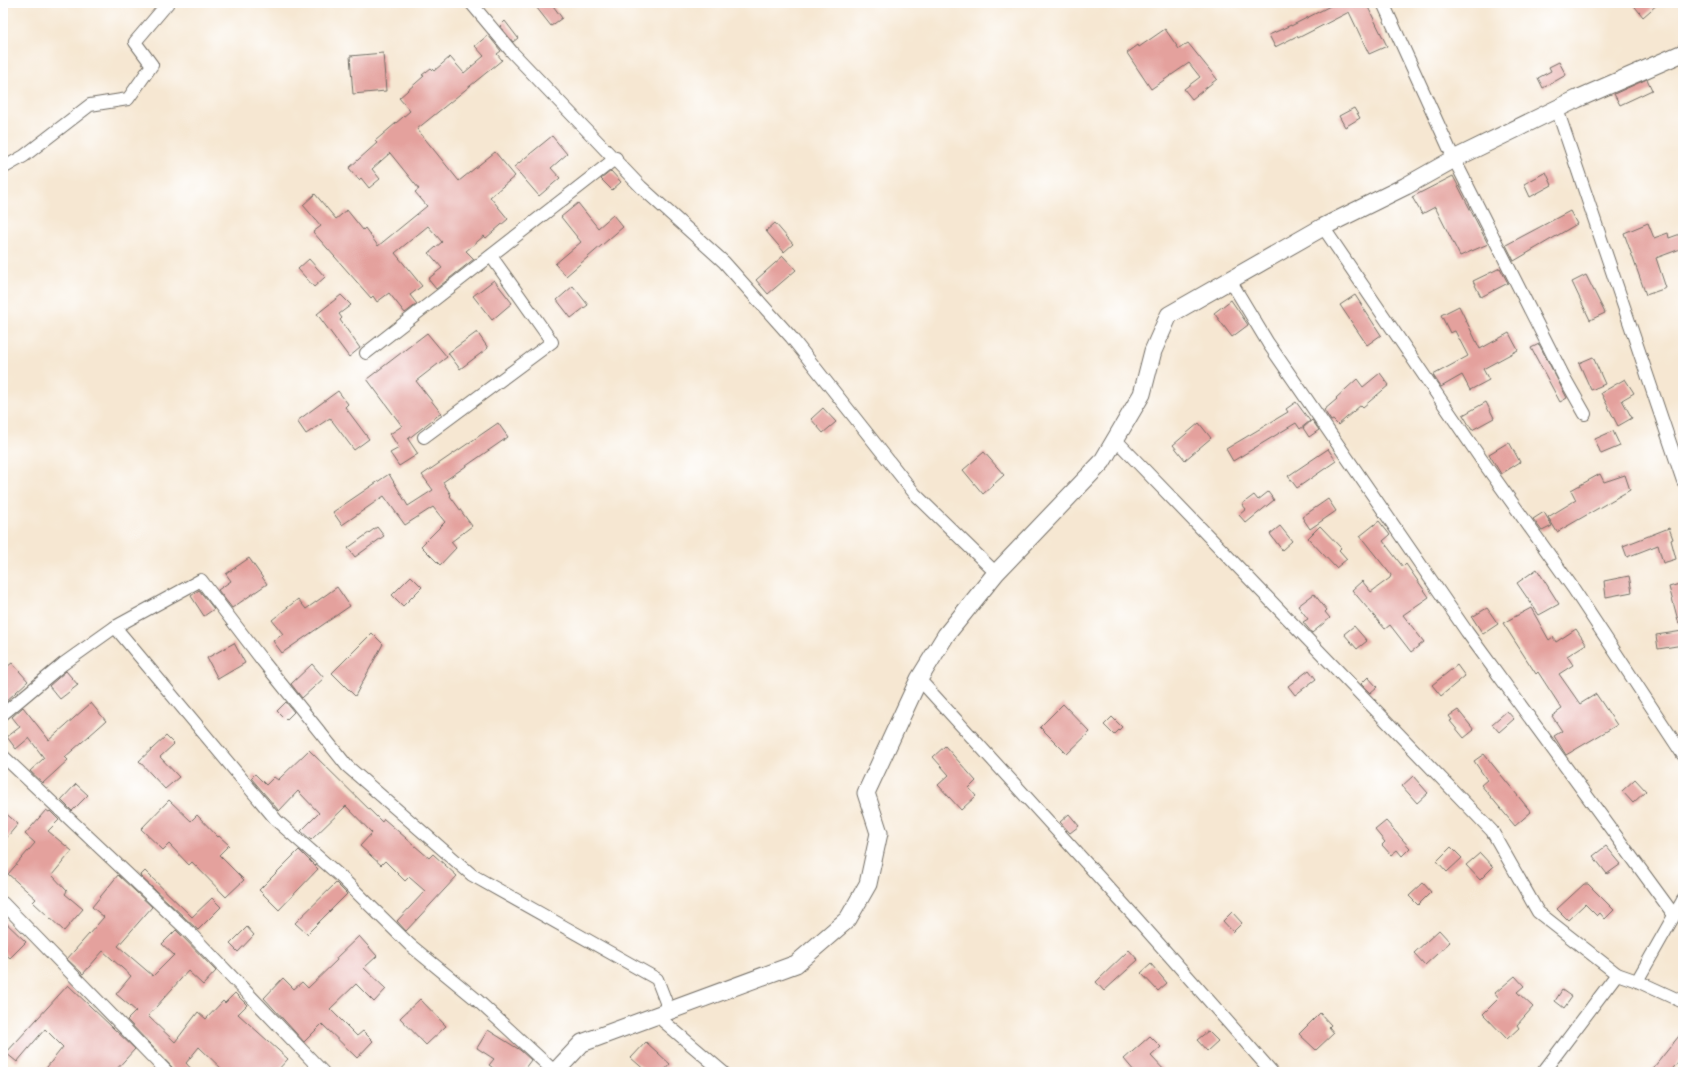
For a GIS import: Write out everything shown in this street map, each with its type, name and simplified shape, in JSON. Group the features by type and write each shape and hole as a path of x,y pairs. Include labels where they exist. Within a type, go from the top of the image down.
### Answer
{"street":[{"path":"3,168 24,156 90,105 128,99 152,65 135,42 168,3"},
{"path":"1383,3 1454,159 1564,377 1585,414"},
{"path":"476,5 512,52 616,158 641,187 724,262 791,337 915,494 996,573"},
{"path":"115,628 277,821 340,876 410,945 477,1000 555,1072 582,1043 796,964 848,919 868,884 879,834 866,793 919,679 946,635 996,573 1102,462 1142,394 1153,351 1169,315 1323,228 1406,186 1454,159 1557,109 1683,53"},
{"path":"1557,109 1683,481"},
{"path":"366,353 616,158"},
{"path":"1323,228 1481,459 1573,588 1683,755"},
{"path":"424,437 552,342 491,256"},
{"path":"1230,280 1268,343 1467,632 1674,915"},
{"path":"1115,439 1492,831 1538,912 1617,974 1637,981 1683,1002"},
{"path":"3,714 62,664 115,628 201,580 346,766 472,875 657,979 663,1012 723,1072"},
{"path":"919,679 1132,914 1272,1072"},
{"path":"3,756 190,933 323,1072"},
{"path":"1637,981 1683,900"},
{"path":"3,903 167,1072"},
{"path":"1544,1072 1617,974"}],"building":[{"path":"533,3 551,3 562,18 551,26"},
{"path":"1336,3 1366,3 1387,46 1369,54 1349,12 1298,38 1297,36 1275,47 1269,35 1291,26"},
{"path":"1632,3 1659,3 1643,17"},
{"path":"505,21 518,38 513,42 500,26"},
{"path":"1165,29 1179,49 1188,43 1217,79 1192,99 1184,89 1200,77 1189,63 1151,89 1127,53 1138,45 1139,47"},
{"path":"488,35 501,51 497,54 502,60 417,129 459,181 495,152 515,176 490,197 508,219 486,238 484,236 466,251 474,259 436,289 428,279 442,268 429,253 442,242 428,226 395,253 422,286 410,295 417,304 405,313 389,293 377,302 373,296 371,298 313,232 321,226 303,205 315,194 336,219 347,210 363,230 365,228 378,246 427,206 415,192 419,189 390,153 372,169 380,179 369,188 361,178 359,180 349,168 377,143 375,141 410,111 399,98 424,76 422,75 431,68 434,71 450,57 464,73 484,56 475,46"},
{"path":"383,53 386,91 353,94 350,56"},
{"path":"1559,62 1566,75 1543,88 1538,78 1551,71 1549,67"},
{"path":"1647,79 1652,90 1620,105 1614,94"},
{"path":"1354,108 1360,118 1345,127 1339,116"},
{"path":"552,136 567,154 551,168 560,178 539,196 514,167"},
{"path":"611,171 621,182 612,190 601,179"},
{"path":"1546,172 1552,185 1530,197 1524,184"},
{"path":"1453,176 1488,244 1460,256 1435,207 1422,214 1412,197"},
{"path":"578,203 598,228 613,215 623,227 566,276 555,264 581,242 561,217"},
{"path":"1570,211 1577,224 1514,261 1506,245"},
{"path":"775,223 793,244 784,252 766,231"},
{"path":"1648,223 1654,238 1668,233 1669,238 1683,233 1683,248 1656,258 1666,288 1646,295 1624,233"},
{"path":"783,256 796,270 768,294 756,280"},
{"path":"309,259 325,277 314,287 298,269"},
{"path":"1500,268 1508,283 1481,297 1473,281"},
{"path":"1586,275 1605,313 1590,320 1572,282"},
{"path":"494,280 512,303 492,320 473,296"},
{"path":"573,286 588,305 571,318 557,300"},
{"path":"341,295 351,305 339,314 342,318 340,320 360,348 349,357 317,314"},
{"path":"1355,295 1381,335 1367,345 1340,305"},
{"path":"1231,300 1248,325 1232,337 1214,313"},
{"path":"1459,306 1480,349 1509,333 1518,350 1483,369 1489,380 1470,390 1462,375 1441,387 1433,375 1468,356 1455,331 1450,333 1441,315"},
{"path":"477,332 488,348 460,369 448,353"},
{"path":"427,333 447,357 416,381 441,413 408,439 418,454 399,466 390,453 399,448 390,434 402,426 367,379"},
{"path":"1539,344 1567,398 1560,402 1531,348"},
{"path":"1593,357 1605,384 1591,390 1579,363"},
{"path":"1380,373 1389,385 1363,407 1361,405 1338,425 1333,420 1331,421 1324,410 1337,399 1336,398 1357,379 1363,387"},
{"path":"1625,379 1634,393 1622,400 1632,418 1618,426 1601,393"},
{"path":"338,391 348,404 345,407 369,439 354,450 330,418 306,434 297,421"},
{"path":"1296,402 1310,421 1300,429 1296,423 1233,461 1226,449 1288,412 1286,409"},
{"path":"1486,402 1494,418 1472,430 1463,415"},
{"path":"823,408 836,422 823,433 811,419"},
{"path":"1312,420 1319,430 1309,437 1303,428"},
{"path":"498,423 508,437 443,482 451,495 450,496 472,526 451,542 456,548 440,565 421,546 445,522 433,507 405,525 384,496 342,525 333,512 389,474 408,506 433,490 422,475"},
{"path":"1199,423 1211,438 1185,460 1173,445"},
{"path":"1613,431 1620,446 1601,454 1595,439"},
{"path":"1509,442 1520,462 1501,474 1489,454"},
{"path":"1328,449 1336,461 1297,488 1288,476"},
{"path":"984,452 1004,475 983,494 963,470"},
{"path":"1600,474 1604,482 1625,475 1630,490 1557,532 1548,517 1576,500 1571,490"},
{"path":"1268,492 1274,500 1246,523 1239,515 1246,509 1242,504 1254,495 1258,500"},
{"path":"1328,499 1336,511 1310,529 1302,517"},
{"path":"1544,512 1552,526 1542,531 1533,519"},
{"path":"1379,521 1390,535 1383,541 1403,567 1406,564 1429,597 1403,615 1424,642 1411,652 1390,625 1385,629 1352,590 1362,581 1371,592 1390,578 1391,575 1360,536"},
{"path":"1280,526 1292,541 1282,550 1270,534"},
{"path":"1320,526 1341,548 1339,550 1347,559 1336,568 1308,538"},
{"path":"377,527 384,536 355,557 348,548"},
{"path":"1669,528 1673,539 1671,540 1676,559 1663,563 1658,545 1627,557 1623,546"},
{"path":"249,558 267,584 232,608 218,590 231,581 226,574"},
{"path":"1537,569 1559,604 1539,615 1517,583"},
{"path":"411,576 422,587 403,606 392,595"},
{"path":"1629,576 1632,592 1606,597 1604,581"},
{"path":"1683,583 1683,623 1679,624 1669,587"},
{"path":"337,587 350,606 282,653 273,641 283,634 272,620 298,599 306,609"},
{"path":"199,590 214,609 204,616 191,596"},
{"path":"1314,594 1327,610 1325,612 1330,618 1312,633 1303,622 1308,619 1298,606"},
{"path":"1487,608 1498,624 1483,634 1472,617"},
{"path":"1531,608 1549,640 1553,637 1556,642 1576,629 1586,644 1567,656 1573,665 1559,674 1580,704 1596,694 1617,725 1566,755 1554,736 1562,731 1552,716 1562,709 1538,672 1536,674 1503,623"},
{"path":"1354,626 1367,641 1357,649 1344,634"},
{"path":"1683,631 1683,645 1658,649 1656,635"},
{"path":"372,633 383,644 355,696 332,673"},
{"path":"234,643 245,663 218,679 207,658"},
{"path":"12,663 28,681 3,704 3,670"},
{"path":"312,664 324,678 302,698 291,684"},
{"path":"1457,665 1465,676 1441,696 1432,685"},
{"path":"1309,670 1316,679 1295,695 1288,686"},
{"path":"66,671 78,685 60,699 49,686"},
{"path":"1368,677 1377,687 1370,693 1361,684"},
{"path":"286,702 294,712 286,720 277,711"},
{"path":"91,703 106,721 65,757 68,760 43,783 30,771 44,758 29,738 16,749 7,737 20,727 12,717 23,707 49,740"},
{"path":"1063,704 1090,732 1067,754 1040,727"},
{"path":"1458,710 1474,730 1464,738 1450,721 1452,720 1449,716"},
{"path":"1507,711 1514,719 1499,732 1492,724"},
{"path":"1112,717 1122,727 1114,735 1104,725"},
{"path":"166,736 174,744 160,757 179,777 165,789 139,761"},
{"path":"945,746 976,781 969,788 976,796 961,810 938,785 949,775 933,757"},
{"path":"309,750 382,822 384,819 429,858 433,854 457,876 406,931 397,921 425,891 409,877 405,881 385,861 381,865 360,846 372,833 346,806 311,840 301,831 319,813 298,791 279,811 251,778 255,774 266,785 274,777 278,780"},
{"path":"1484,754 1531,812 1515,826 1481,785 1487,780 1474,761"},
{"path":"1413,776 1428,793 1417,803 1402,786"},
{"path":"1635,779 1646,791 1633,803 1622,791"},
{"path":"76,784 88,795 72,811 61,800"},
{"path":"169,800 191,821 197,815 218,837 219,836 229,845 219,855 244,880 226,897 192,862 189,865 169,844 163,850 141,829"},
{"path":"46,810 49,812 50,811 59,820 48,831 72,851 52,875 67,891 65,894 83,909 64,931 33,902 36,899 8,874 35,843 25,834"},
{"path":"3,811 18,824 3,842"},
{"path":"1069,814 1079,826 1070,833 1060,822"},
{"path":"1386,821 1410,848 1402,856 1397,850 1391,855 1382,845 1385,842 1375,830"},
{"path":"1606,846 1621,864 1607,874 1593,856"},
{"path":"1451,847 1462,858 1447,872 1437,861"},
{"path":"299,850 318,869 279,910 259,890"},
{"path":"1480,853 1493,867 1480,880 1466,865"},
{"path":"145,871 192,917 212,898 221,907 198,930 140,876"},
{"path":"118,875 152,907 118,946 153,976 174,955 162,944 176,930 216,971 203,985 188,971 148,1016 175,1042 198,1012 206,1019 223,1001 225,1003 235,993 247,1005 238,1014 288,1059 276,1072 225,1072 199,1047 186,1063 194,1072 174,1072 172,1067 127,1020 136,1011 116,994 131,976 103,951 83,974 67,959 104,917 92,907"},
{"path":"336,883 347,894 307,934 295,923"},
{"path":"1423,883 1431,892 1418,905 1409,896"},
{"path":"1584,884 1588,884 1614,910 1605,919 1600,913 1597,916 1585,904 1568,920 1557,909"},
{"path":"1232,912 1242,923 1233,932 1223,921"},
{"path":"3,920 26,942 10,958 3,952"},
{"path":"247,927 254,935 238,952 230,944"},
{"path":"1439,930 1450,942 1425,965 1414,953"},
{"path":"359,936 377,956 364,968 386,989 374,1002 356,984 330,1009 357,1036 363,1031 373,1041 357,1058 322,1024 304,1042 264,998 283,978 294,989 302,982 308,988"},
{"path":"1129,950 1138,960 1104,991 1096,982"},
{"path":"1151,964 1167,983 1158,991 1141,973"},
{"path":"1515,976 1524,986 1517,992 1533,1007 1517,1025 1519,1028 1507,1039 1483,1014 1499,998 1495,993"},
{"path":"68,985 135,1049 114,1072 43,1072 63,1047 45,1029 17,1062 6,1053"},
{"path":"1562,990 1572,997 1564,1008 1555,1001"},
{"path":"420,999 446,1026 426,1045 400,1018"},
{"path":"1320,1013 1331,1025 1329,1027 1334,1033 1316,1050 1299,1034"},
{"path":"488,1030 520,1050 531,1060 522,1072 499,1072 489,1065 494,1059 477,1048"},
{"path":"1208,1031 1218,1041 1207,1051 1197,1040"},
{"path":"1683,1031 1683,1056 1670,1072 1650,1072"},
{"path":"1150,1036 1161,1047 1151,1056 1166,1072 1135,1072 1124,1059"},
{"path":"646,1042 670,1064 663,1072 647,1072 631,1058"}]}
